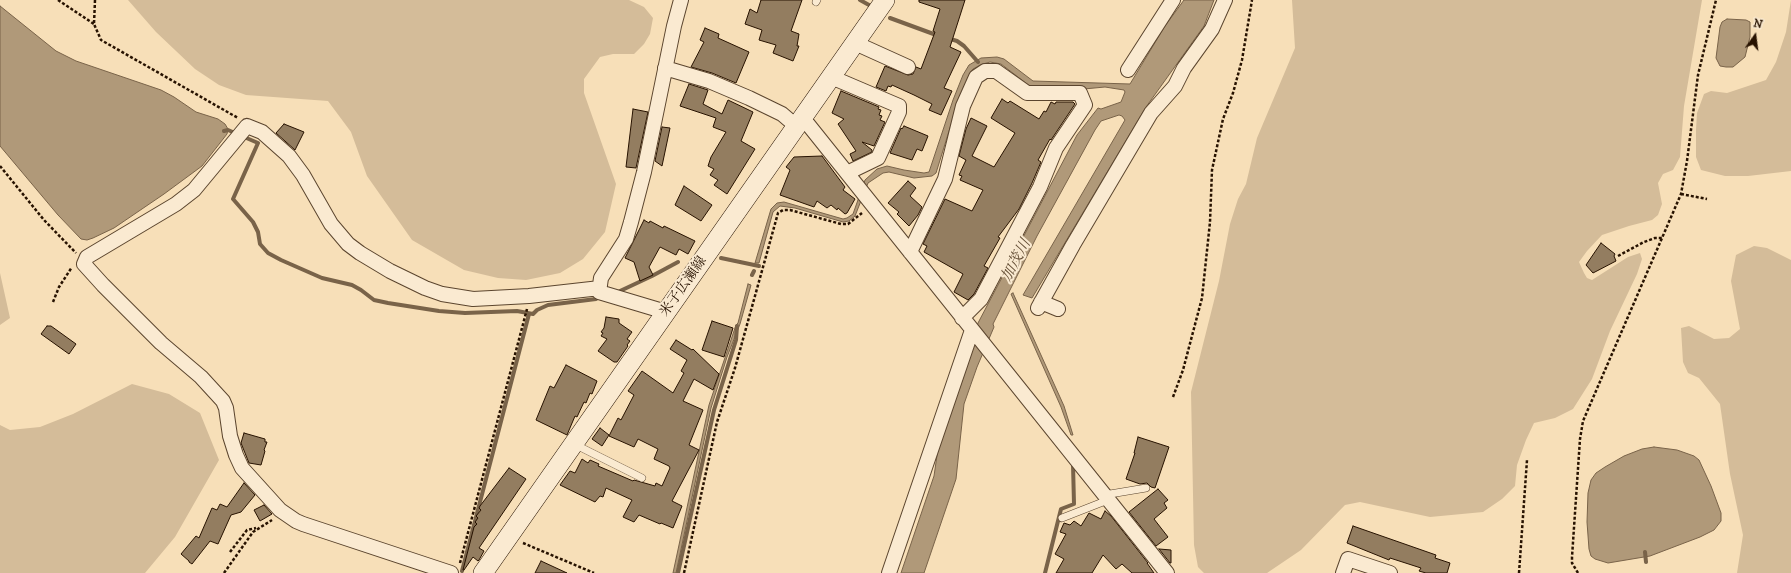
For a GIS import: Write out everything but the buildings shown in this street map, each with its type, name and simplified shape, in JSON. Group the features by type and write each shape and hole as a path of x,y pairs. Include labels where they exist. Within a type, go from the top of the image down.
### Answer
{"main road":[{"name":"米子広瀬線","path":"483,573 885,0"}],"street":[{"path":"666,312 599,292 601,278 626,238 631,222 681,0"},
{"path":"1128,70 1173,0"},
{"path":"1058,309 1040,305 1151,113 1175,86 1184,68 1212,30 1225,0"},
{"path":"855,43 908,67"},
{"path":"665,68 709,81 800,122 847,173 1167,573"},
{"path":"910,252 945,179 963,106 976,77 985,71 996,71 1026,93 1080,93 1085,105 1056,148 1040,187 981,299 962,318"},
{"path":"831,77 899,106 900,112 878,158 847,173"},
{"path":"455,569 346,540 296,521 286,513 242,468 230,436 226,408 223,401 201,377 161,343 103,286 84,264 83,258 142,226 182,200 194,190 248,127 262,132 289,156 303,175 331,224 348,244 390,271 425,288 453,297 473,299 600,288"},
{"path":"890,573 972,330"},
{"path":"1343,573 1348,559 1390,573"}],"lane":[{"path":"574,444 642,478"},
{"path":"1062,518 1106,497 1146,488"}],"path":[{"path":"58,0 94,24"},
{"path":"95,0 94,24 101,40 240,119 248,127"},
{"path":"1173,397 1183,370 1202,298 1210,222 1213,163 1223,119 1233,93 1242,60 1252,0"},
{"path":"1578,573 1572,563 1572,557 1579,445 1583,421 1681,194 1687,161 1698,76 1716,0"},
{"path":"0,166 44,220 63,241 83,258 65,277 53,302"},
{"path":"1681,194 1707,199"},
{"path":"684,573 717,422 735,368 778,213 783,210 790,210 840,224 848,224 861,214 865,196"},
{"path":"1618,256 1644,242 1655,238 1662,238"},
{"path":"455,569 528,307 542,294"},
{"path":"1519,573 1527,460"},
{"path":"224,573 253,532 286,513"},
{"path":"230,552 247,530 259,528"},
{"path":"508,536 594,573"}],"shaded area":[{"path":"128,0 629,0 644,7 653,18 650,34 644,44 634,54 613,54 600,57 584,79 584,93 616,184 605,232 583,259 560,273 526,280 498,278 464,270 412,240 367,176 351,132 328,101 246,95 219,85 195,69 156,32"},
{"path":"1292,0 1702,0 1684,106 1680,157 1673,170 1663,174 1658,183 1662,204 1658,215 1652,220 1602,235 1579,262 1587,278 1592,280 1628,257 1640,253 1642,259 1637,274 1610,331 1592,379 1573,409 1555,418 1534,423 1517,465 1515,486 1502,499 1483,512 1430,517 1360,502 1345,505 1301,550 1267,573 1204,573 1198,567 1194,545 1191,392 1219,281 1230,224 1238,199 1246,184 1257,138 1295,48"},
{"path":"1791,0 1791,171 1748,176 1725,176 1701,170 1696,157 1696,130 1697,113 1704,94 1711,91 1727,93 1766,80 1776,62 1786,32"},
{"path":"1754,246 1767,248 1791,260 1791,573 1737,573 1743,535 1730,474 1720,404 1699,378 1688,373 1683,362 1681,328 1689,326 1714,339 1729,338 1740,329 1731,281 1736,255"},
{"path":"0,273 10,318 0,325"},
{"path":"132,384 169,394 200,413 219,460 175,537 145,573 0,573 0,425 10,430 40,427 73,414"}],"water":[{"name":"加茂川","path":"1184,0 1214,0 1204,26 1146,107 1032,298 1023,295 1125,120 1122,116 1119,115 1101,121 1037,236 993,324 994,327 977,367 964,404 956,479 924,573 901,573 934,476 940,435 978,323 1077,135 1098,108 1101,109 1121,102 1125,92 1124,90 1105,87 1073,90 1031,87 1001,64 990,62 983,64 973,69 968,78 959,99 936,173 932,176 914,178 889,172 883,173 868,183 855,216 849,221 843,222 795,208 780,206 773,212 759,263 755,263 771,209 777,203 784,202 843,219 853,214 865,180 877,169 887,166 924,173 929,172 963,75 969,65 981,58 997,57 1004,59 1033,81 1130,84 1165,26"},
{"path":"0,6 56,51 76,61 161,90 196,112 218,119 225,124 228,129 227,134 202,166 164,194 114,228 87,240 81,239 58,215 0,146"},
{"path":"1727,19 1746,20 1750,22 1750,37 1745,57 1733,67 1720,66 1716,58 1720,27 1722,22"},
{"path":"748,284 751,285 740,324 727,357 711,408 676,573 673,573 709,405 736,325 738,323"},
{"path":"1013,293 1064,406 1073,435 1071,435 1061,407 1011,294"},
{"path":"1654,447 1677,450 1694,456 1699,460 1721,513 1721,521 1714,530 1700,537 1650,556 1608,563 1595,559 1591,556 1589,549 1587,522 1588,493 1591,480 1596,473 1624,456 1642,449"}],"waterway":[{"path":"860,0 869,5"},
{"path":"890,18 939,36"},
{"path":"947,38 957,41 964,46 978,62"},
{"path":"224,131 228,130 258,143 233,199 253,222 258,232 260,244 268,253 281,260 322,278 352,285 374,300 439,311 465,313 517,311 533,314 537,310 548,305 596,299"},
{"path":"721,258 759,266"},
{"path":"620,291 678,262"},
{"path":"752,275 754,271"},
{"path":"462,571 529,314"},
{"path":"678,573 714,410 736,340 737,326"},
{"path":"1045,573 1061,509 1074,504 1073,464"},
{"path":"1645,552 1646,562"}]}
